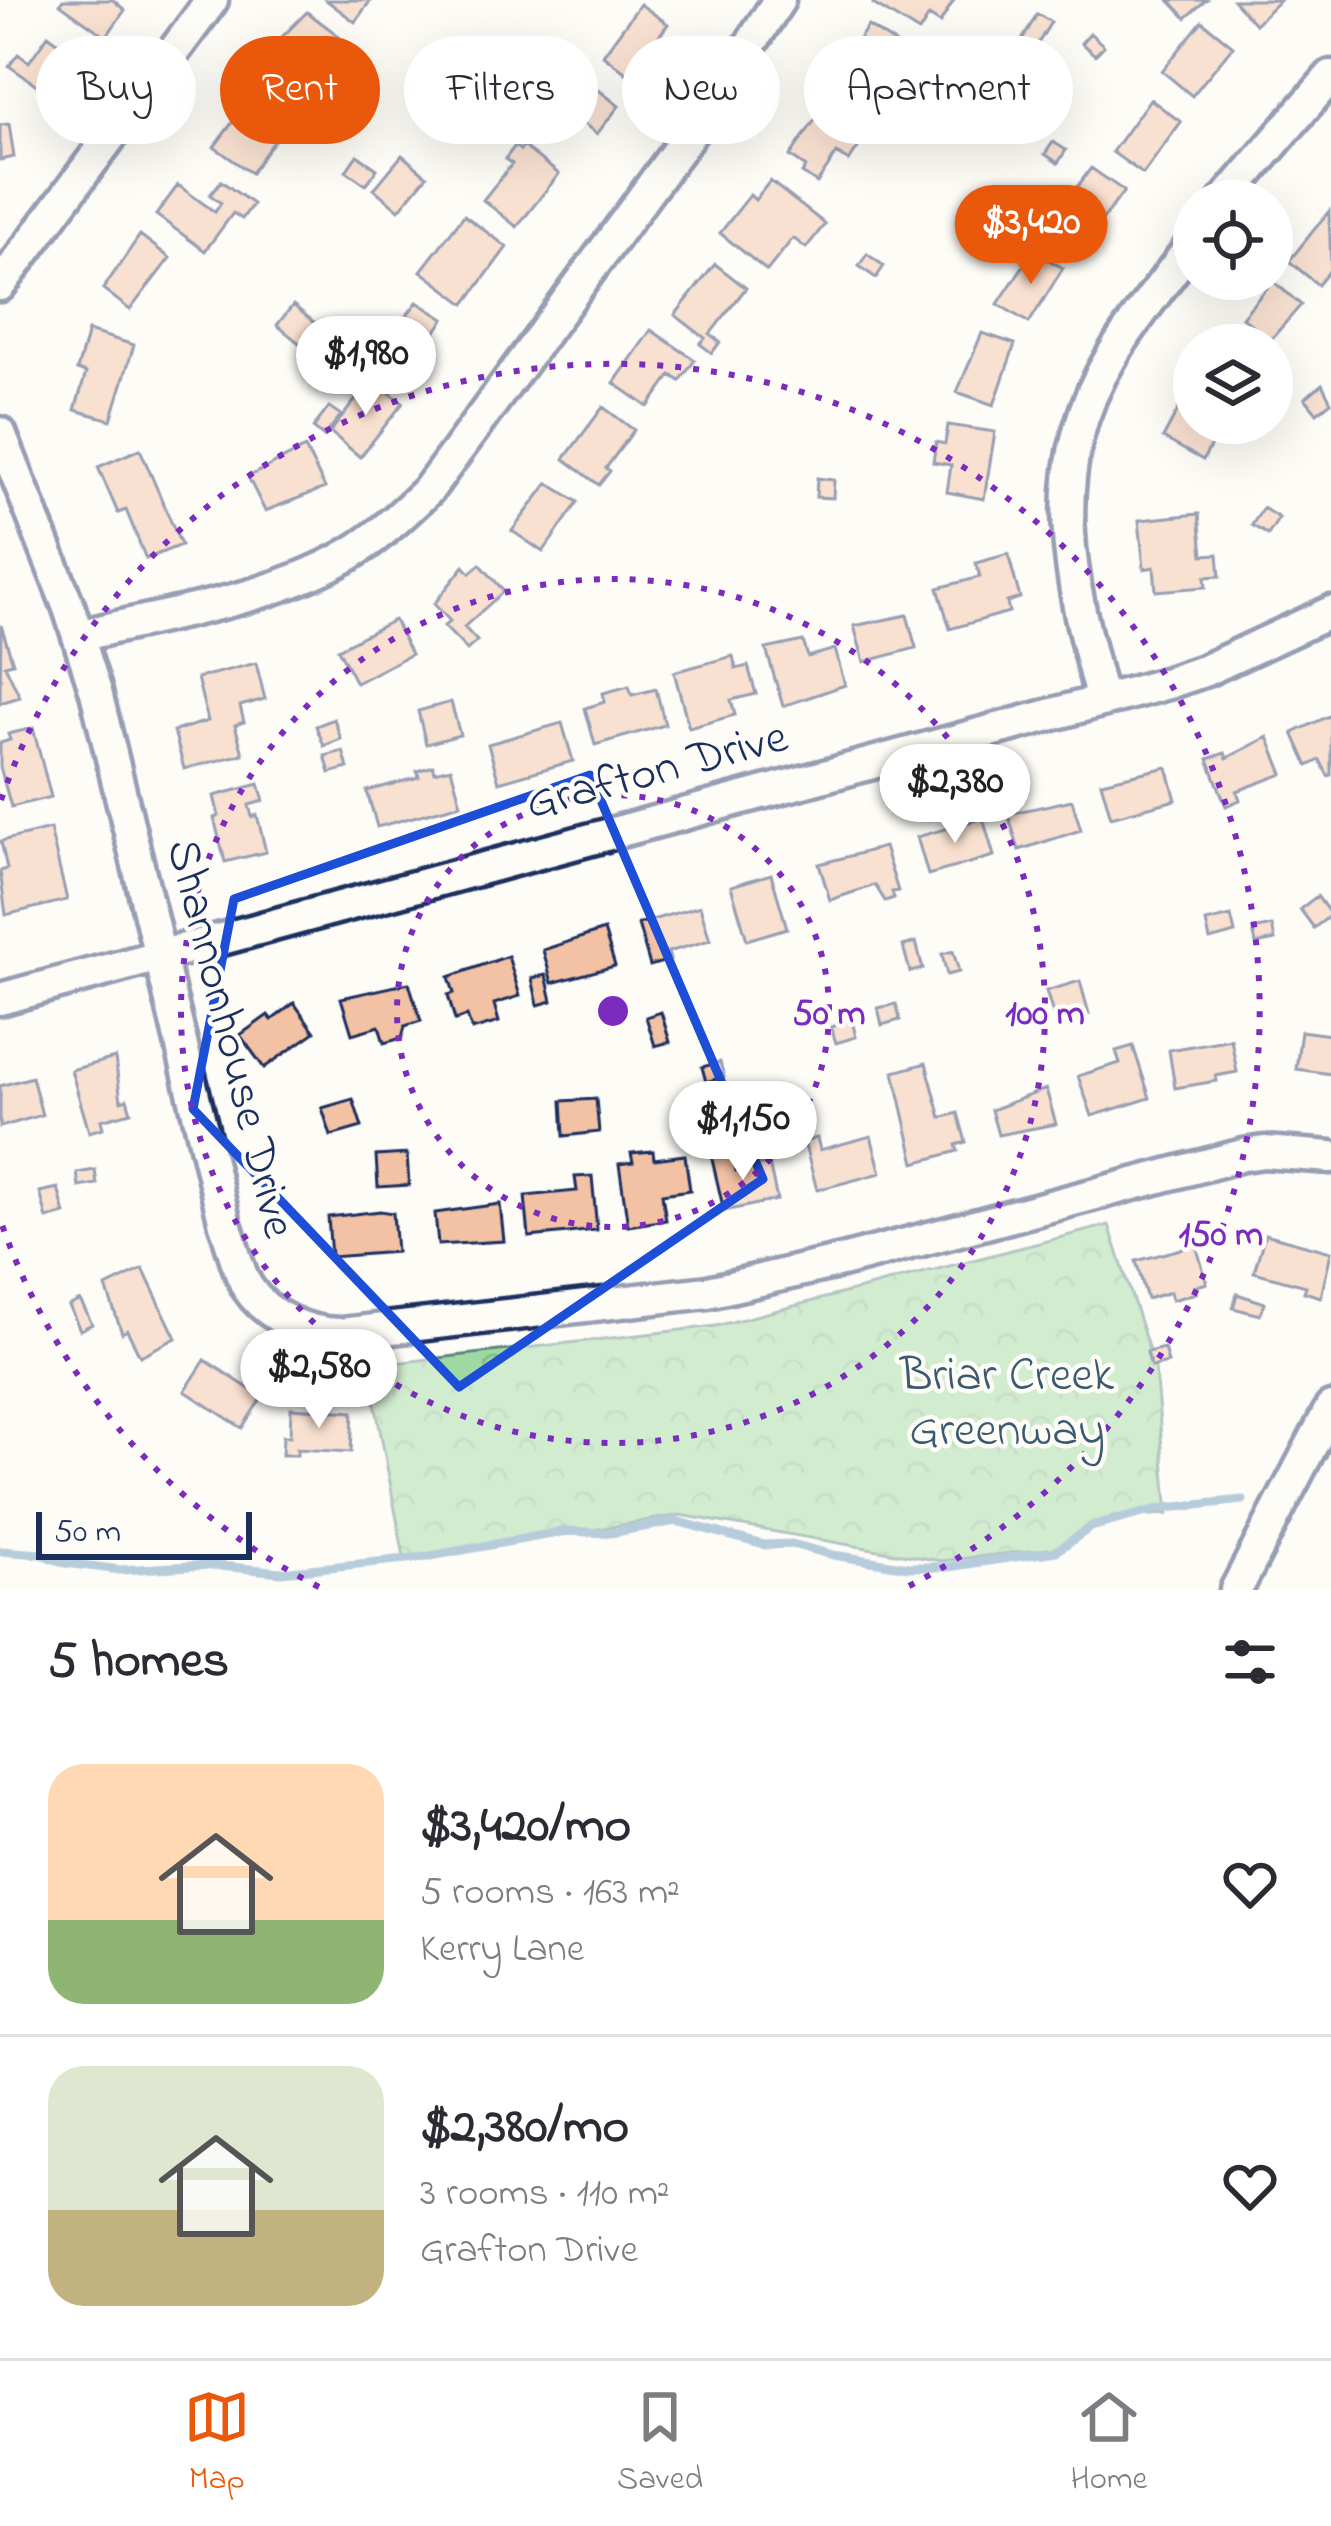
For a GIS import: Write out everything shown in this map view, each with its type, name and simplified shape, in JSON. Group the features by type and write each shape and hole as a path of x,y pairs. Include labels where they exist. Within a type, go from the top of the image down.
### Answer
{"street":[{"path":"0,285 212,0"},
{"path":"78,636 305,576 357,550 394,522 429,489 714,101 779,0"},
{"path":"1242,180 1331,76"},
{"path":"1102,700 1072,590 1067,536 1070,483 1093,393 1112,354 1173,271"},
{"name":"Shannonhouse Drive","path":"0,433 78,636 225,1224 247,1286 282,1318 322,1334 708,1292 1244,1155 1331,1156"},
{"name":"Grafton Drive","path":"0,999 1102,700 1205,670 1331,612"},
{"path":"1236,1590 1331,1408"}],"highlighted area":[{"path":"590,775 763,1179 459,1387 193,1109 234,899"}],"green space":[{"name":"Briar Creek Greenway","path":"1109,1225 1155,1369 1168,1514 1113,1517 1056,1548 941,1561 680,1515 405,1562 368,1366 716,1326"}],"building":[{"path":"63,0 113,0 125,10 105,36 60,4"},
{"path":"326,0 371,0 355,22"},
{"path":"875,0 954,0 940,23 929,16 919,32 873,4"},
{"path":"1169,0 1206,0 1186,18"},
{"path":"1233,0 1280,0 1255,24"},
{"path":"640,4 668,24 659,36 622,36 622,70 603,55"},
{"path":"307,12 339,36 283,36"},
{"path":"1037,14 1051,22 1042,36 1024,36"},
{"path":"1202,21 1233,46 1192,96 1162,71"},
{"path":"868,26 884,36 861,36"},
{"path":"1090,33 1104,46 1095,55 1081,43"},
{"path":"36,52 36,85 9,66 18,54 29,62"},
{"path":"598,89 619,106 598,133"},
{"path":"1150,99 1181,122 1143,174 1112,152"},
{"path":"9,124 14,157 0,160 0,125"},
{"path":"804,136 804,144 861,144 849,161 837,153 817,183 790,156"},
{"path":"220,139 220,144 272,144 251,173 214,147"},
{"path":"1052,144 1066,150 1058,163 1045,154"},
{"path":"515,146 520,150 523,146 559,174 517,227 483,200 512,164 505,159"},
{"path":"357,155 377,169 366,185 346,171"},
{"path":"402,155 427,176 399,210 374,189"},
{"path":"1091,168 1124,191 1082,248 1049,225"},
{"path":"221,181 253,204 242,219 233,213 205,251 156,215 178,185 215,212 221,203 210,195"},
{"path":"770,181 825,224 806,248 793,238 767,271 720,233 750,195 755,200"},
{"path":"1329,211 1331,269 1318,285 1293,264 1293,256"},
{"path":"464,215 507,247 465,304 421,271"},
{"path":"140,235 170,258 130,310 103,289"},
{"path":"1033,251 1063,268 1029,323 998,304"},
{"path":"867,254 884,266 876,278 859,266"},
{"path":"715,264 746,288 710,334 720,342 712,353 700,344 705,338 675,315"},
{"path":"1293,298 1301,305 1284,324 1250,324 1242,317 1257,300"},
{"path":"417,302 444,319 409,372 379,352"},
{"path":"293,305 326,332 310,352 277,325"},
{"path":"651,330 695,360 680,381 671,375 648,407 614,383"},
{"path":"88,331 134,345 111,420 75,410 86,373 77,370"},
{"path":"982,333 1015,344 994,405 957,392"},
{"path":"372,379 403,403 360,457 330,432"},
{"path":"1322,384 1331,402 1317,413 1305,398"},
{"path":"329,407 341,415 324,437 313,428"},
{"path":"603,407 634,430 599,485 564,459"},
{"path":"1173,419 1173,444 1163,438"},
{"path":"948,425 995,432 984,499 947,492 951,465 933,462 936,442 945,444"},
{"path":"1174,444 1212,444 1203,460"},
{"path":"305,448 325,488 265,511 248,477"},
{"path":"140,449 181,545 146,559 126,510 118,513 98,467"},
{"path":"817,478 834,480 833,498 816,497"},
{"path":"548,483 578,502 543,552 512,531"},
{"path":"1263,508 1279,518 1268,535 1252,525"},
{"path":"1199,514 1203,555 1218,554 1220,576 1205,577 1206,587 1156,591 1154,567 1144,569 1139,520"},
{"path":"1008,554 1020,598 1007,602 1009,612 950,629 938,588 980,577 976,563"},
{"path":"480,564 504,591 464,627 477,641 467,650 444,626 450,621 434,604 464,566 470,573"},
{"path":"907,615 916,648 864,662 854,626"},
{"path":"394,620 411,654 356,683 338,649"},
{"path":"1,625 13,663 5,665 20,697 0,703"},
{"path":"803,641 808,657 835,649 845,685 783,706 766,649"},
{"path":"733,656 736,669 748,666 756,694 731,700 735,715 689,728 674,672"},
{"path":"256,663 265,699 240,706 244,722 235,725 243,754 184,769 174,731 208,721 197,678"},
{"path":"629,686 632,695 656,689 665,725 595,745 585,708 605,702 603,693"},
{"path":"451,702 460,735 426,744 418,711"},
{"path":"1331,715 1328,776 1320,760 1308,766 1293,733"},
{"path":"334,719 341,739 324,746 316,726"},
{"path":"562,723 573,761 499,782 488,744"},
{"path":"33,728 51,797 11,807 0,767 0,743 10,740 8,734"},
{"path":"1268,737 1283,774 1237,791 1240,800 1226,806 1208,759 1225,753 1227,758"},
{"path":"343,751 348,768 330,773 325,756"},
{"path":"433,766 435,772 451,768 461,804 377,827 367,791 419,777 417,771"},
{"path":"1167,767 1176,800 1111,817 1101,782"},
{"path":"259,784 264,801 249,805 252,817 257,815 266,852 225,862 214,818 219,816 214,796"},
{"path":"1072,800 1081,830 1019,850 1008,814"},
{"path":"983,818 994,856 928,875 917,837"},
{"path":"50,829 67,900 6,915 0,871 7,869 1,841"},
{"path":"884,847 898,891 892,892 894,898 885,901 875,885 830,900 819,864"},
{"path":"771,874 787,928 747,940 731,886"},
{"path":"1317,896 1331,915 1314,928 1300,909"},
{"path":"700,906 710,940 668,952 670,960 650,966 638,924"},
{"path":"1231,916 1235,933 1210,940 1206,922"},
{"path":"1272,926 1275,940 1256,944 1253,930"},
{"path":"604,930 615,966 552,983 543,950"},
{"path":"916,942 923,969 910,972 903,946"},
{"path":"953,951 959,972 947,975 942,954"},
{"path":"508,956 520,996 494,1004 499,1022 472,1030 467,1016 455,1020 449,977"},
{"path":"546,975 552,1001 538,1005 532,978"},
{"path":"1080,981 1089,1014 1056,1024 1046,991"},
{"path":"409,983 421,1021 405,1026 402,1038 384,1043 379,1026 352,1034 341,998"},
{"path":"294,1003 315,1032 264,1068 240,1035"},
{"path":"896,1004 900,1020 882,1025 878,1008"},
{"path":"661,1012 670,1042 655,1046 646,1017"},
{"path":"852,1020 856,1037 836,1043 831,1027"},
{"path":"1301,1031 1331,1035 1331,1074 1296,1069"},
{"path":"1231,1039 1237,1072 1216,1076 1217,1081 1175,1088 1169,1050"},
{"path":"1133,1046 1150,1098 1092,1116 1078,1076 1120,1063 1116,1051"},
{"path":"115,1058 121,1101 127,1099 131,1112 101,1120 103,1128 89,1132 71,1070"},
{"path":"720,1062 724,1077 706,1082 702,1067"},
{"path":"926,1063 941,1118 958,1113 966,1142 956,1145 958,1151 915,1163 894,1072"},
{"path":"32,1077 42,1115 0,1127 0,1086"},
{"path":"1046,1089 1056,1124 998,1135 991,1110"},
{"path":"353,1099 362,1127 331,1136 322,1108"},
{"path":"596,1099 599,1132 564,1136 562,1101"},
{"path":"871,1136 881,1173 817,1190 804,1142 817,1138 820,1150"},
{"path":"653,1151 654,1159 685,1155 690,1190 662,1194 666,1220 628,1226 619,1164 633,1162 631,1153"},
{"path":"732,1151 736,1171 769,1163 777,1200 724,1211 711,1155"},
{"path":"407,1154 409,1185 378,1187 376,1156"},
{"path":"95,1170 97,1184 79,1187 77,1173"},
{"path":"592,1176 597,1230 529,1237 525,1196 577,1191 575,1177"},
{"path":"58,1188 65,1214 47,1219 40,1192"},
{"path":"500,1204 504,1241 438,1245 435,1213"},
{"path":"393,1213 396,1252 331,1257 328,1217"},
{"path":"1265,1234 1331,1252 1321,1297 1304,1292 1306,1286 1254,1272"},
{"path":"1196,1245 1207,1283 1194,1287 1196,1293 1172,1300 1170,1292 1147,1299 1136,1261"},
{"path":"143,1269 176,1338 140,1356 127,1330 122,1333 106,1287"},
{"path":"1237,1294 1265,1303 1260,1315 1233,1308"},
{"path":"80,1300 92,1324 80,1330 69,1306"},
{"path":"1164,1348 1168,1363 1151,1367 1147,1352"},
{"path":"205,1360 262,1397 242,1428 185,1391"},
{"path":"291,1408 353,1412 351,1452 297,1449 297,1455 282,1455 283,1436 290,1436"}],"waterway":[{"path":"0,1551 121,1570 209,1565 281,1572 425,1557 566,1531 610,1533 676,1521 764,1545 792,1544 909,1567 947,1567 1056,1551 1091,1527 1158,1509 1243,1500"}]}
